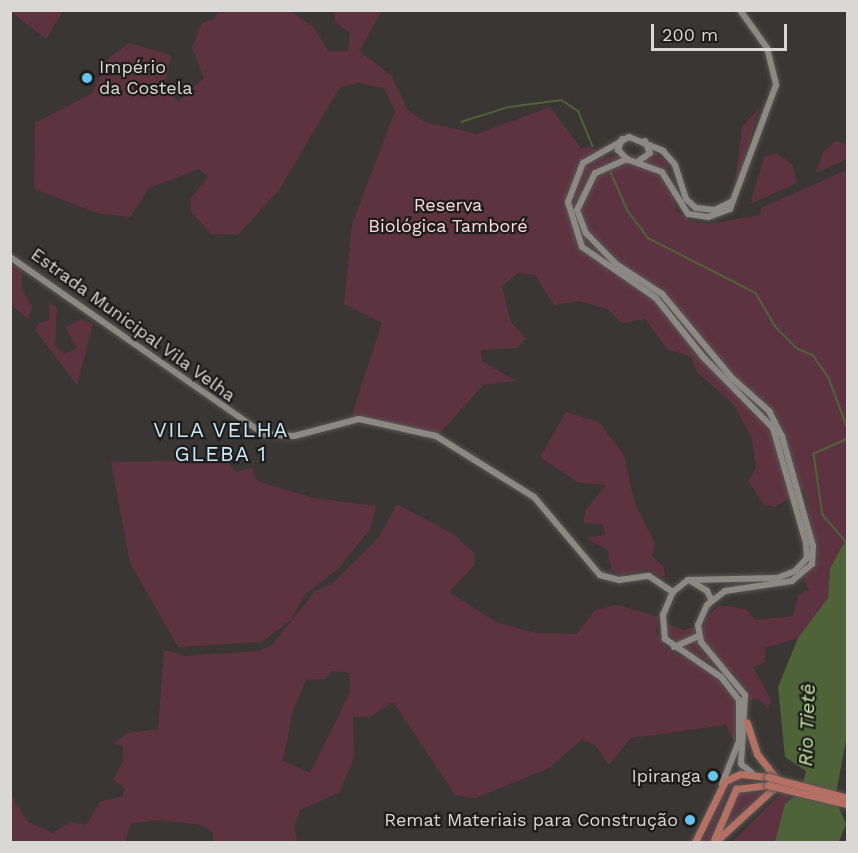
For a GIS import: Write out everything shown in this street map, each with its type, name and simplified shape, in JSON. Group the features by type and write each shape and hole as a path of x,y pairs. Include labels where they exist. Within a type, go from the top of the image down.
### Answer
{"main road":[{"path":"714,843 774,788 774,777 757,754 747,723 743,691 699,636 701,613 712,601 737,586 797,579 812,564 813,546 782,436 769,411 725,370 662,294 616,264 581,223 578,204 590,179 604,166 627,159 639,160 662,172 688,214 722,215 734,201 776,86 767,48 740,10"},
{"path":"696,842 739,741 739,700 721,677 673,646 660,628 673,592 688,580 696,578 784,576 805,563 806,543 778,439 759,408 704,358 656,298 588,252 572,227 568,202 578,171 591,155 622,139 645,140 675,165 690,204 708,210 734,201"},
{"path":"622,139 618,152 627,159"},
{"path":"639,160 650,153 645,140"},
{"name":"Estrada Municipal Vila Velha","path":"10,257 264,434 294,436 359,419 435,435 534,497 600,574 619,580 649,576 673,592"},
{"path":"688,580 707,591 712,601"},
{"path":"673,646 686,646 699,636"},
{"path":"747,723 741,764 768,781 847,802"},
{"path":"720,788 734,775 759,775"},
{"path":"714,843 736,789 768,781"}],"green space":[{"path":"11,10 63,11 46,39"},
{"name":"Reserva Biológica Tamboré","path":"218,10 290,11 314,27 328,51 348,51 350,33 335,22 334,11 382,11 359,51 391,75 408,110 425,122 477,134 550,107 581,148 589,146 606,157 655,153 666,162 676,211 690,221 707,224 760,215 761,208 847,170 847,538 830,568 828,598 818,615 798,638 765,648 765,662 753,667 771,700 768,708 758,699 750,701 735,674 681,648 666,631 669,624 683,630 699,626 719,605 746,609 755,620 793,616 798,595 809,590 803,578 818,561 804,489 775,507 764,505 748,481 756,469 752,439 734,405 697,372 691,357 667,349 645,319 622,323 607,309 579,301 554,305 535,275 518,273 502,286 511,322 526,339 516,348 481,350 482,361 516,381 483,385 440,433 352,415 382,323 344,304 352,224 395,111 384,88 359,83 340,87 279,190 238,235 211,234 191,212 191,198 208,177 199,169 149,188 130,217 97,213 34,189 35,123 91,94 109,58 129,43 171,55 165,85 178,102 204,78 192,48 201,24 215,18"},
{"path":"759,108 739,179 735,183 742,127"},
{"path":"835,141 847,144 847,159 816,173 823,152"},
{"path":"776,153 792,164 797,183 750,204 764,157"},
{"path":"10,264 22,271 22,290 32,306 28,319 11,305"},
{"path":"49,301 57,308 55,345 64,354 77,348 65,327 81,319 93,324 77,385 36,331 38,323 49,320"},
{"path":"566,412 599,422 624,455 634,501 655,544 652,556 664,567 665,578 647,569 623,575 612,571 607,550 586,538 605,535 603,524 584,523 585,511 606,485 577,482 540,457"},
{"path":"226,460 236,472 252,468 257,481 314,498 376,506 371,528 338,569 304,595 291,620 262,642 178,647 130,563 111,462"},
{"path":"397,504 453,534 474,553 474,566 449,592 496,622 536,633 577,634 595,610 617,605 659,617 656,632 667,649 719,675 739,693 739,740 734,741 726,725 631,738 609,765 596,746 582,739 549,768 476,798 455,795 393,702 369,717 353,717 354,757 340,792 300,810 294,828 297,840 292,842 213,842 213,832 201,825 157,820 131,824 125,842 11,842 10,794 28,822 53,833 70,822 86,825 101,801 122,797 125,788 113,780 123,761 123,746 113,744 128,733 158,729 164,650 185,656 259,651 272,645 315,591 333,583 379,537","holes":["332,671 350,673 350,692 310,773 283,761 293,710 306,680 325,679"]},
{"path":"738,778 745,782 727,793 709,842 702,842 724,789"},
{"path":"793,781 803,784 789,798 775,842 732,842"},
{"path":"740,792 765,793 725,830 736,797"}],"water":[{"name":"Rio Tietê","path":"847,538 847,735 835,799 846,824 839,842 775,842 785,804 801,790 806,771 785,757 778,687 798,638 828,598 830,568"}],"waterway":[{"path":"461,122 509,107 562,100 579,112 593,146"},
{"path":"610,170 628,211 648,238 756,293 775,326 798,349 813,355 829,378 848,429"},
{"path":"848,439 814,454 823,515 848,544"}],"place":[{"name":"Império da Costela","path":"87,78"},
{"name":"Ipiranga","path":"713,776"},
{"name":"Remat Materiais para Construção","path":"690,820"}],"district":[{"name":"VILA VELHA GLEBA 1","path":"221,442"}]}
